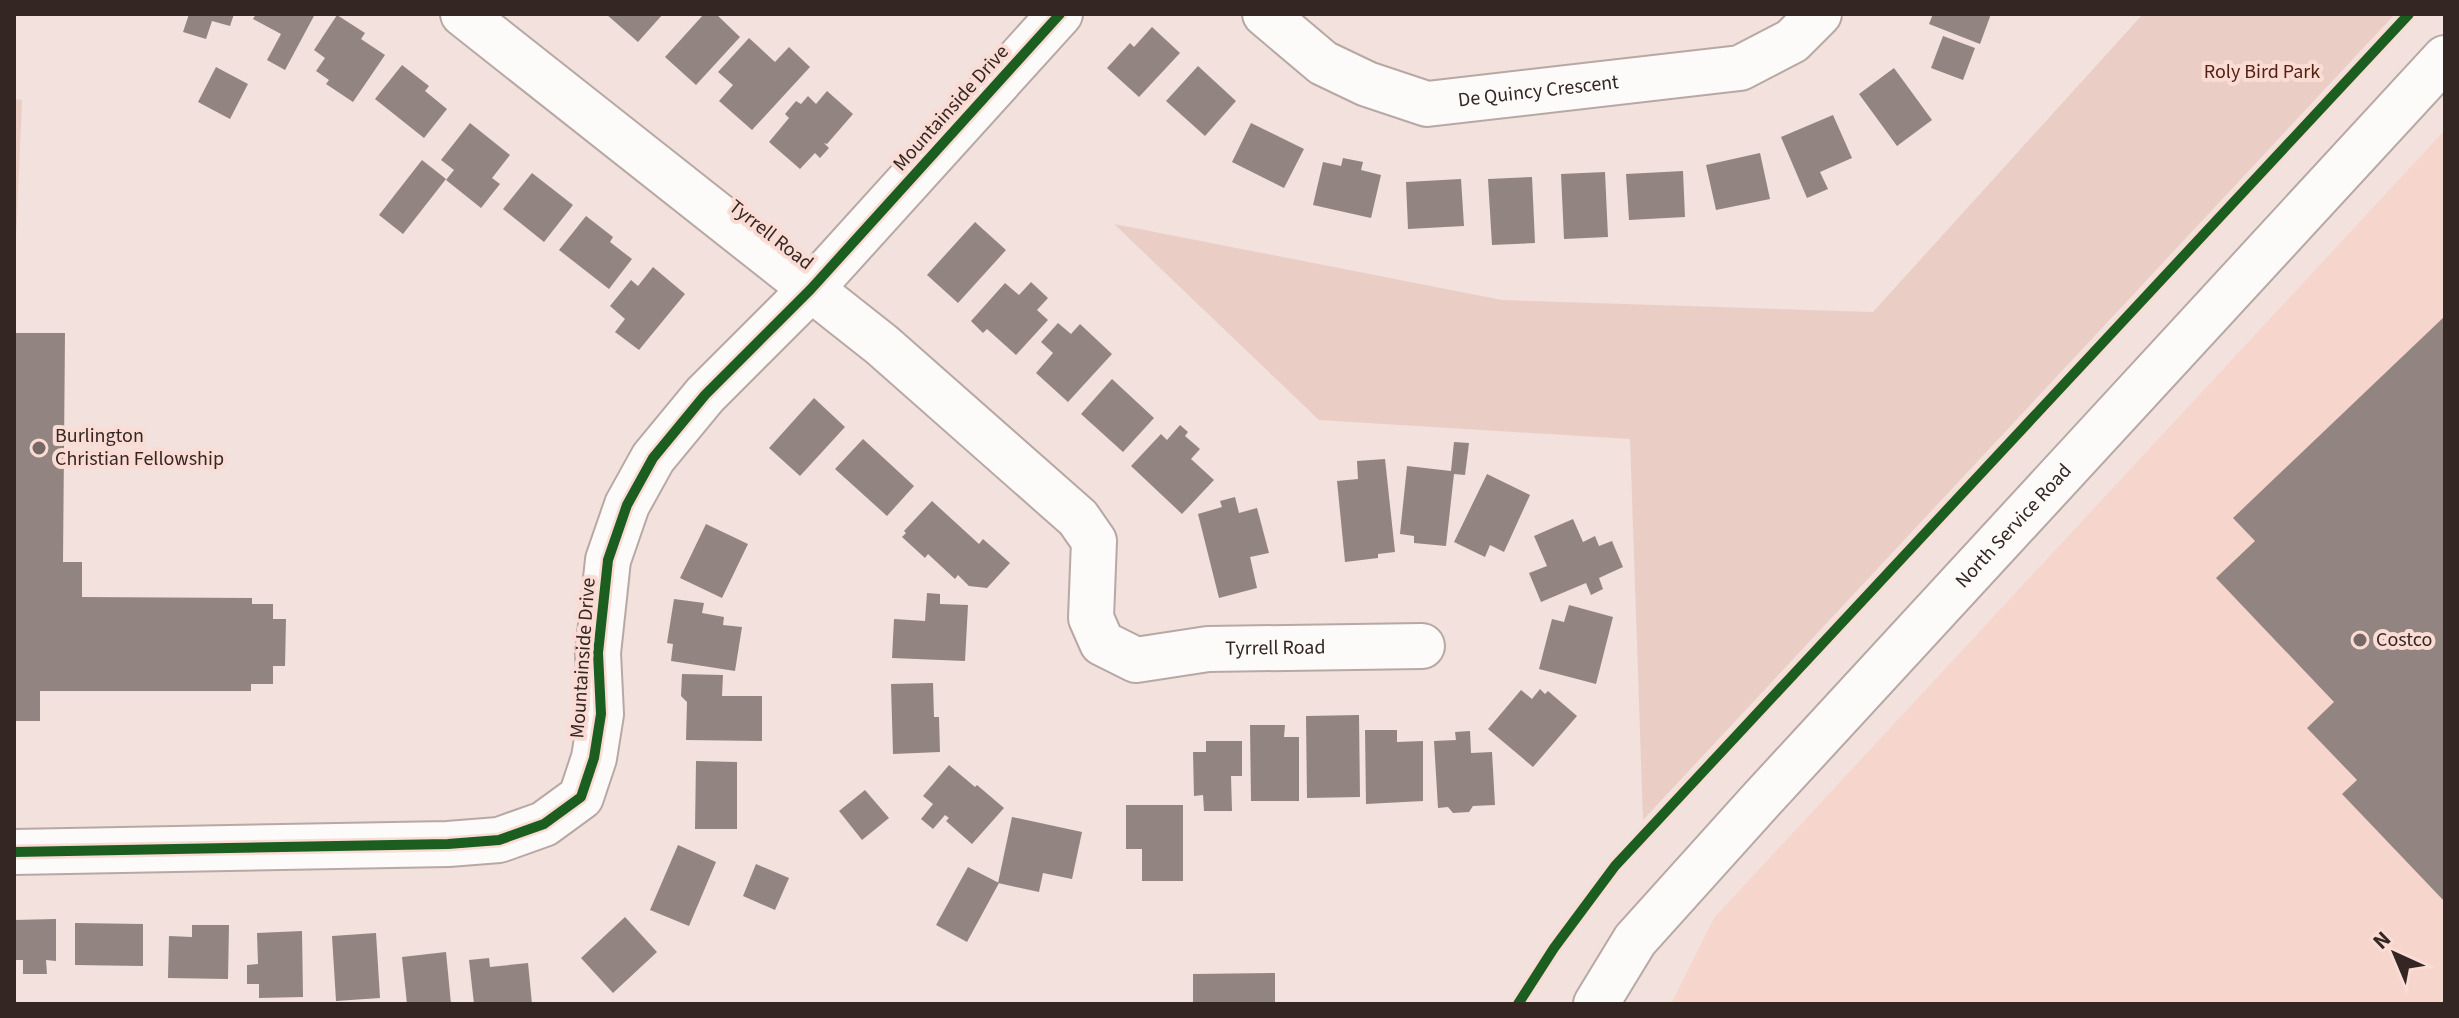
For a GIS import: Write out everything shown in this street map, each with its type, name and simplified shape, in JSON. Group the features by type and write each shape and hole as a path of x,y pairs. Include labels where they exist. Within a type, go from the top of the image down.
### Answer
{"street":[{"name":"Tyrrell Road","path":"463,14 882,345 1078,518 1094,541 1091,618 1102,643 1136,660 1208,649 1422,646"},
{"name":"Mountainside Drive","path":"14,852 448,844 499,840 544,824 581,797 594,758 601,714 598,653 608,560 627,505 653,458 705,395 811,289 1060,14"},
{"name":"De Quincy Crescent","path":"1265,14 1323,63 1367,84 1427,104 1740,68 1792,41 1819,14"},
{"name":"North Service Road","path":"1596,1004 1635,940 2445,58"}],"shaded area":[{"path":"2445,130 2445,1004 1671,1004 1714,918"}],"green space":[{"name":"Roly Bird Park","path":"2143,14 2395,14 1643,820 1630,439 1319,420 1114,224 1502,300 1873,312"},
{"path":"14,99 22,100 14,286"}],"building":[{"path":"189,14 234,14 230,26 212,21 206,39 183,32"},
{"path":"256,14 315,14 285,70 267,60 281,34 253,19"},
{"path":"606,14 663,14 638,42"},
{"path":"704,14 716,14 740,37 696,85 665,57"},
{"path":"1933,14 1991,14 1980,44 1929,24"},
{"path":"337,15 365,33 361,39 385,55 353,102 326,84 329,80 316,71 325,58 314,50"},
{"path":"1152,27 1180,53 1139,97 1107,68 1130,43 1134,47"},
{"path":"1943,36 1975,48 1963,80 1931,68"},
{"path":"749,38 775,62 789,47 810,67 752,130 719,101 733,85 718,72"},
{"path":"402,65 429,86 425,91 447,109 424,138 375,99"},
{"path":"1198,66 1236,101 1205,136 1166,101"},
{"path":"216,67 248,84 230,119 198,102"},
{"path":"1894,68 1932,120 1897,146 1859,94"},
{"path":"827,91 853,114 827,144 824,143 829,148 820,158 815,153 800,169 769,142 789,118 785,114 796,101 801,104 808,96 816,104"},
{"path":"1833,115 1852,158 1820,172 1828,189 1807,198 1781,137"},
{"path":"470,123 510,155 492,178 500,184 481,208 446,180 454,170 441,160"},
{"path":"1251,123 1304,149 1284,188 1232,162"},
{"path":"1760,153 1770,199 1716,210 1706,165"},
{"path":"1343,158 1363,162 1361,170 1381,175 1371,218 1313,205 1323,162 1341,166"},
{"path":"422,160 446,179 403,234 379,215"},
{"path":"1683,171 1685,217 1629,220 1626,174"},
{"path":"1605,172 1608,237 1564,239 1561,174"},
{"path":"532,173 573,205 544,242 503,209"},
{"path":"1532,177 1535,243 1492,245 1488,179"},
{"path":"1461,179 1464,226 1408,229 1406,182"},
{"path":"586,216 613,237 610,242 632,259 609,289 559,250"},
{"path":"975,222 1006,250 958,303 927,275"},
{"path":"653,267 685,294 639,350 615,332 625,319 610,306 631,280 638,286"},
{"path":"1031,282 1048,298 1037,310 1048,320 1016,355 987,329 983,333 971,321 1005,283 1019,295"},
{"name":"Costco","path":"2445,316 2445,902 2342,794 2357,780 2307,728 2334,702 2216,578 2255,541 2233,518"},
{"path":"1058,323 1071,334 1080,324 1112,354 1068,402 1036,373 1053,353 1041,342"},
{"name":"Burlington Christian Fellowship","path":"14,333 65,333 63,562 82,562 82,597 252,598 252,604 273,604 273,619 286,619 285,666 273,666 273,684 251,684 251,691 40,691 40,721 14,721"},
{"path":"1112,379 1154,418 1123,452 1081,414"},
{"path":"814,398 845,427 800,476 769,448"},
{"path":"1180,425 1188,432 1185,436 1200,449 1191,459 1214,480 1182,514 1131,466 1161,434 1167,440"},
{"path":"863,439 914,486 887,516 835,469"},
{"path":"1454,442 1469,443 1465,475 1454,474 1446,546 1414,543 1414,536 1400,534 1407,466 1451,471"},
{"path":"1385,459 1395,552 1378,554 1378,558 1345,562 1337,481 1358,479 1357,461"},
{"path":"1487,474 1530,495 1504,552 1490,545 1485,557 1454,542"},
{"path":"1235,497 1239,513 1257,508 1269,553 1250,557 1257,588 1219,598 1198,514 1222,507 1220,501"},
{"path":"932,501 979,544 983,539 1010,563 987,588 969,586 958,575 955,579 928,554 925,558 902,537"},
{"path":"1573,519 1583,542 1595,536 1599,546 1612,541 1623,567 1599,578 1603,589 1591,595 1586,583 1541,602 1529,573 1547,566 1534,536"},
{"path":"706,524 748,544 722,598 680,578"},
{"path":"927,593 940,594 940,604 968,605 965,661 892,658 894,619 925,621"},
{"path":"674,599 704,603 702,613 724,617 723,625 742,627 735,671 671,661 673,644 667,643"},
{"path":"1569,605 1613,617 1596,684 1539,669 1552,619 1564,622"},
{"path":"682,674 723,675 722,696 762,696 762,741 686,740 687,702 681,696"},
{"path":"933,683 934,717 939,717 940,752 893,754 891,684"},
{"path":"1540,689 1545,694 1548,691 1577,716 1533,767 1488,729 1521,690 1532,699"},
{"path":"1359,715 1360,797 1307,798 1306,716"},
{"path":"1250,725 1285,725 1284,737 1299,737 1299,801 1251,801"},
{"path":"1365,730 1397,730 1397,742 1423,741 1423,801 1366,804"},
{"path":"1470,731 1471,753 1492,752 1495,805 1473,806 1469,812 1453,813 1448,807 1438,808 1434,741 1456,740 1455,732"},
{"path":"1206,741 1242,741 1242,776 1231,776 1232,811 1204,811 1203,795 1194,796 1193,752 1206,752"},
{"path":"696,761 737,762 737,829 695,829"},
{"path":"949,765 1004,808 972,844 946,821 949,818 945,815 933,829 921,819 933,804 923,796"},
{"path":"865,790 889,818 862,840 839,811"},
{"path":"1126,805 1183,805 1183,881 1142,881 1142,849 1126,849"},
{"path":"1012,817 1082,832 1072,879 1043,873 1039,892 998,883"},
{"path":"678,845 716,862 689,926 650,910"},
{"path":"756,864 789,878 775,910 743,896"},
{"path":"968,867 999,883 967,942 936,925"},
{"path":"625,917 657,952 613,993 581,958"},
{"path":"56,919 56,961 46,960 47,974 23,974 23,960 14,960 14,920"},
{"path":"75,923 143,924 143,966 75,965"},
{"path":"192,925 229,925 228,979 168,978 169,936 192,937"},
{"path":"302,931 303,997 259,998 259,984 247,984 247,965 258,964 257,933"},
{"path":"376,933 380,998 336,1001 332,936"},
{"path":"446,952 451,1004 407,1004 402,957"},
{"path":"489,958 490,967 528,963 532,1004 474,1004 469,960"},
{"path":"1275,973 1275,1004 1193,1004 1193,974"}],"cycle path":[{"path":"14,852 448,844 499,840 544,824 581,797 594,758 601,714 598,653 608,560 627,505 653,458 705,395 811,289 1060,14"},
{"path":"1518,1004 1554,948 1615,866 2409,14"}],"place":[{"name":"Burlington Christian Fellowship","path":"39,448"},
{"name":"Costco","path":"2360,640"}]}
